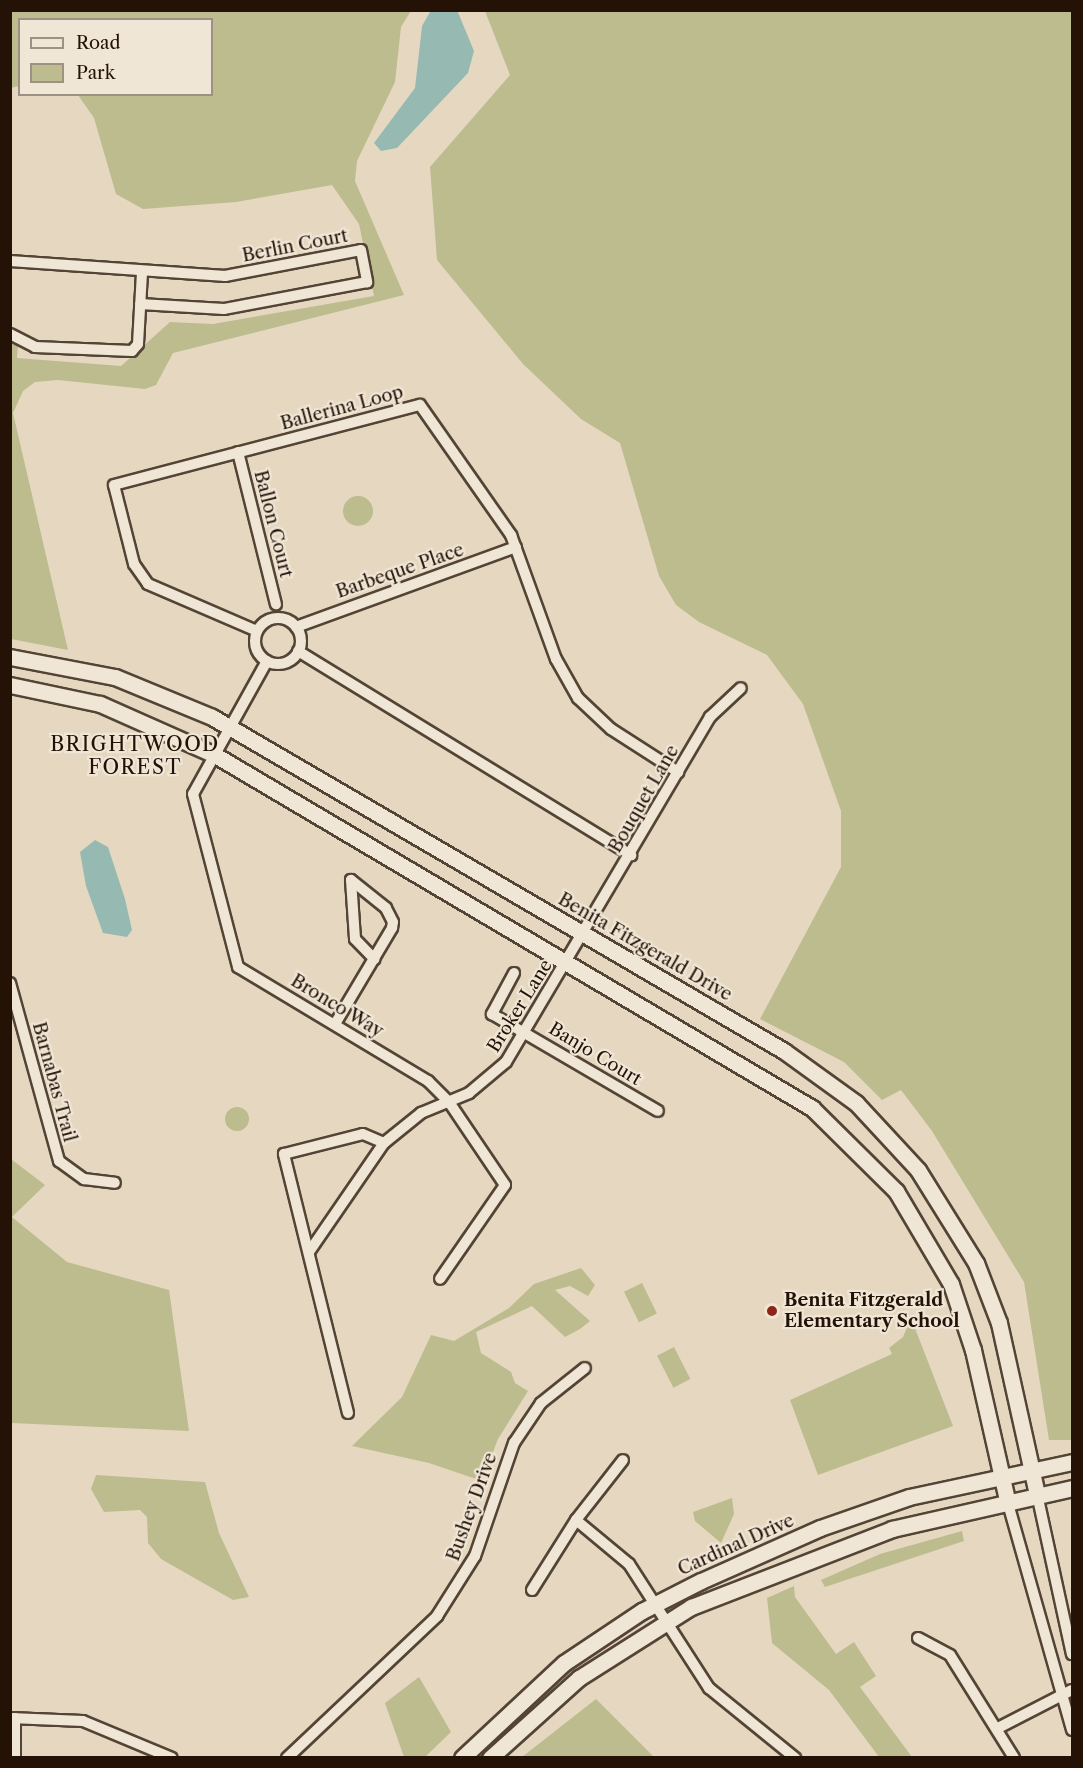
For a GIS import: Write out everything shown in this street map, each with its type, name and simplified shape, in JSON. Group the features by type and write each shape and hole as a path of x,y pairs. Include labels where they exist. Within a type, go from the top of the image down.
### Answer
{"main road":[{"name":"Benita Fitzgerald Drive","path":"10,657 115,677 230,728 809,1066 856,1103 903,1151 959,1230 991,1298 1037,1494"},
{"path":"10,685 100,704 214,755 789,1091 840,1131 881,1173 919,1227 963,1311 1007,1500"},
{"name":"Cardinal Drive","path":"462,1758 564,1663 655,1604 839,1521 1001,1473 1072,1462"},
{"path":"490,1758 579,1678 665,1621 857,1540 1007,1500 1072,1488"}],"street":[{"name":"Berlin Court","path":"10,261 225,276 361,250 367,282 224,309 140,304"},
{"path":"10,334 35,347 128,353 138,344 142,272"},
{"name":"Ballerina Loop","path":"257,631 148,584 132,558 114,485 420,405 516,548 556,659 578,698 611,729 678,772"},
{"name":"Ballon Court","path":"238,453 276,604"},
{"name":"Barbeque Place","path":"296,627 516,548"},
{"path":"279,618 296,627 298,651 283,663 267,661 255,645 257,631 279,618"},
{"path":"298,651 631,855"},
{"path":"230,728 267,661"},
{"name":"Bouquet Lane","path":"585,934 718,705 741,688"},
{"name":"Bronco Way","path":"230,728 193,794 238,967 418,1074 449,1102 505,1185 440,1279"},
{"path":"334,1024 374,959 392,928 392,917 351,880 355,939 374,959"},
{"name":"Broker Lane","path":"309,1252 384,1143 421,1113 449,1102 492,1076 527,1034 585,934"},
{"name":"Banjo Court","path":"514,973 492,1014 658,1111"},
{"name":"Barnabas Trail","path":"11,984 59,1161 84,1179 116,1184"},
{"path":"348,1413 284,1154 363,1134 384,1143"},
{"name":"Bushey Drive","path":"287,1758 437,1616 475,1556 514,1443 541,1403 585,1368"},
{"path":"532,1590 576,1520 623,1460"},
{"path":"1037,1494 1072,1654"},
{"path":"1007,1500 1060,1696 1072,1730"},
{"path":"576,1520 614,1547 655,1604 709,1688 795,1758"},
{"path":"918,1638 950,1655 998,1728 1014,1758"},
{"path":"998,1728 1072,1690"},
{"path":"15,1758 13,1718 83,1720 172,1758"}],"green space":[{"path":"11,11 411,11 401,27 395,82 357,161 355,181 404,295 173,353 156,385 145,389 58,380 35,382 23,391 13,413 68,650 11,639 11,342 18,346 17,358 121,366 170,322 213,324 374,296 359,224 332,185 236,202 143,209 116,194 94,118 79,96 213,96 213,18 18,18 18,86 11,88"},
{"path":"485,11 1072,11 1072,1440 1049,1440 1024,1282 932,1131 901,1090 882,1100 844,1062 760,1019 841,867 841,811 803,704 767,655 699,622 676,605 659,576 620,443 581,419 523,364 437,260 430,167 510,75"},
{"path":"358,496 364,497 372,505 372,517 364,525 358,526 352,525 344,517 343,511 344,505 352,497"},
{"path":"237,1107 242,1108 248,1114 248,1124 242,1130 237,1131 232,1130 226,1124 225,1119 226,1114 232,1108"},
{"path":"11,1159 45,1185 12,1217 67,1262 169,1290 189,1431 11,1423"},
{"path":"581,1268 595,1285 588,1296 570,1286 555,1290 590,1321 580,1329 565,1337 532,1306 476,1332 481,1353 511,1372 515,1383 528,1391 498,1439 482,1481 429,1463 352,1446 402,1397 431,1335 454,1341 509,1308 534,1284"},
{"path":"642,1283 657,1314 639,1322 624,1292"},
{"path":"911,1318 953,1426 818,1475 790,1400 892,1354 889,1348 903,1337"},
{"path":"674,1347 690,1379 673,1388 657,1356"},
{"path":"96,1475 205,1482 219,1533 249,1597 233,1600 161,1559 148,1543 147,1517 140,1510 104,1512 91,1489"},
{"path":"732,1498 734,1514 721,1543 695,1521 693,1512"},
{"path":"962,1531 964,1541 825,1587 821,1580 880,1554"},
{"path":"794,1586 795,1597 836,1654 854,1642 876,1676 860,1687 912,1757 879,1757 829,1690 772,1643 767,1598"},
{"path":"419,1677 451,1732 425,1757 404,1757 385,1703"},
{"path":"596,1699 654,1757 522,1757"}],"water":[{"path":"457,10 474,51 468,73 397,148 381,151 374,143 415,88 422,26 430,12"},
{"path":"95,840 108,847 125,899 132,930 127,937 103,933 86,886 80,852"}],"place":[{"name":"Benita Fitzgerald Elementary School","path":"772,1311"}],"district":[{"name":"BRIGHTWOOD FOREST","path":"135,756"}]}
